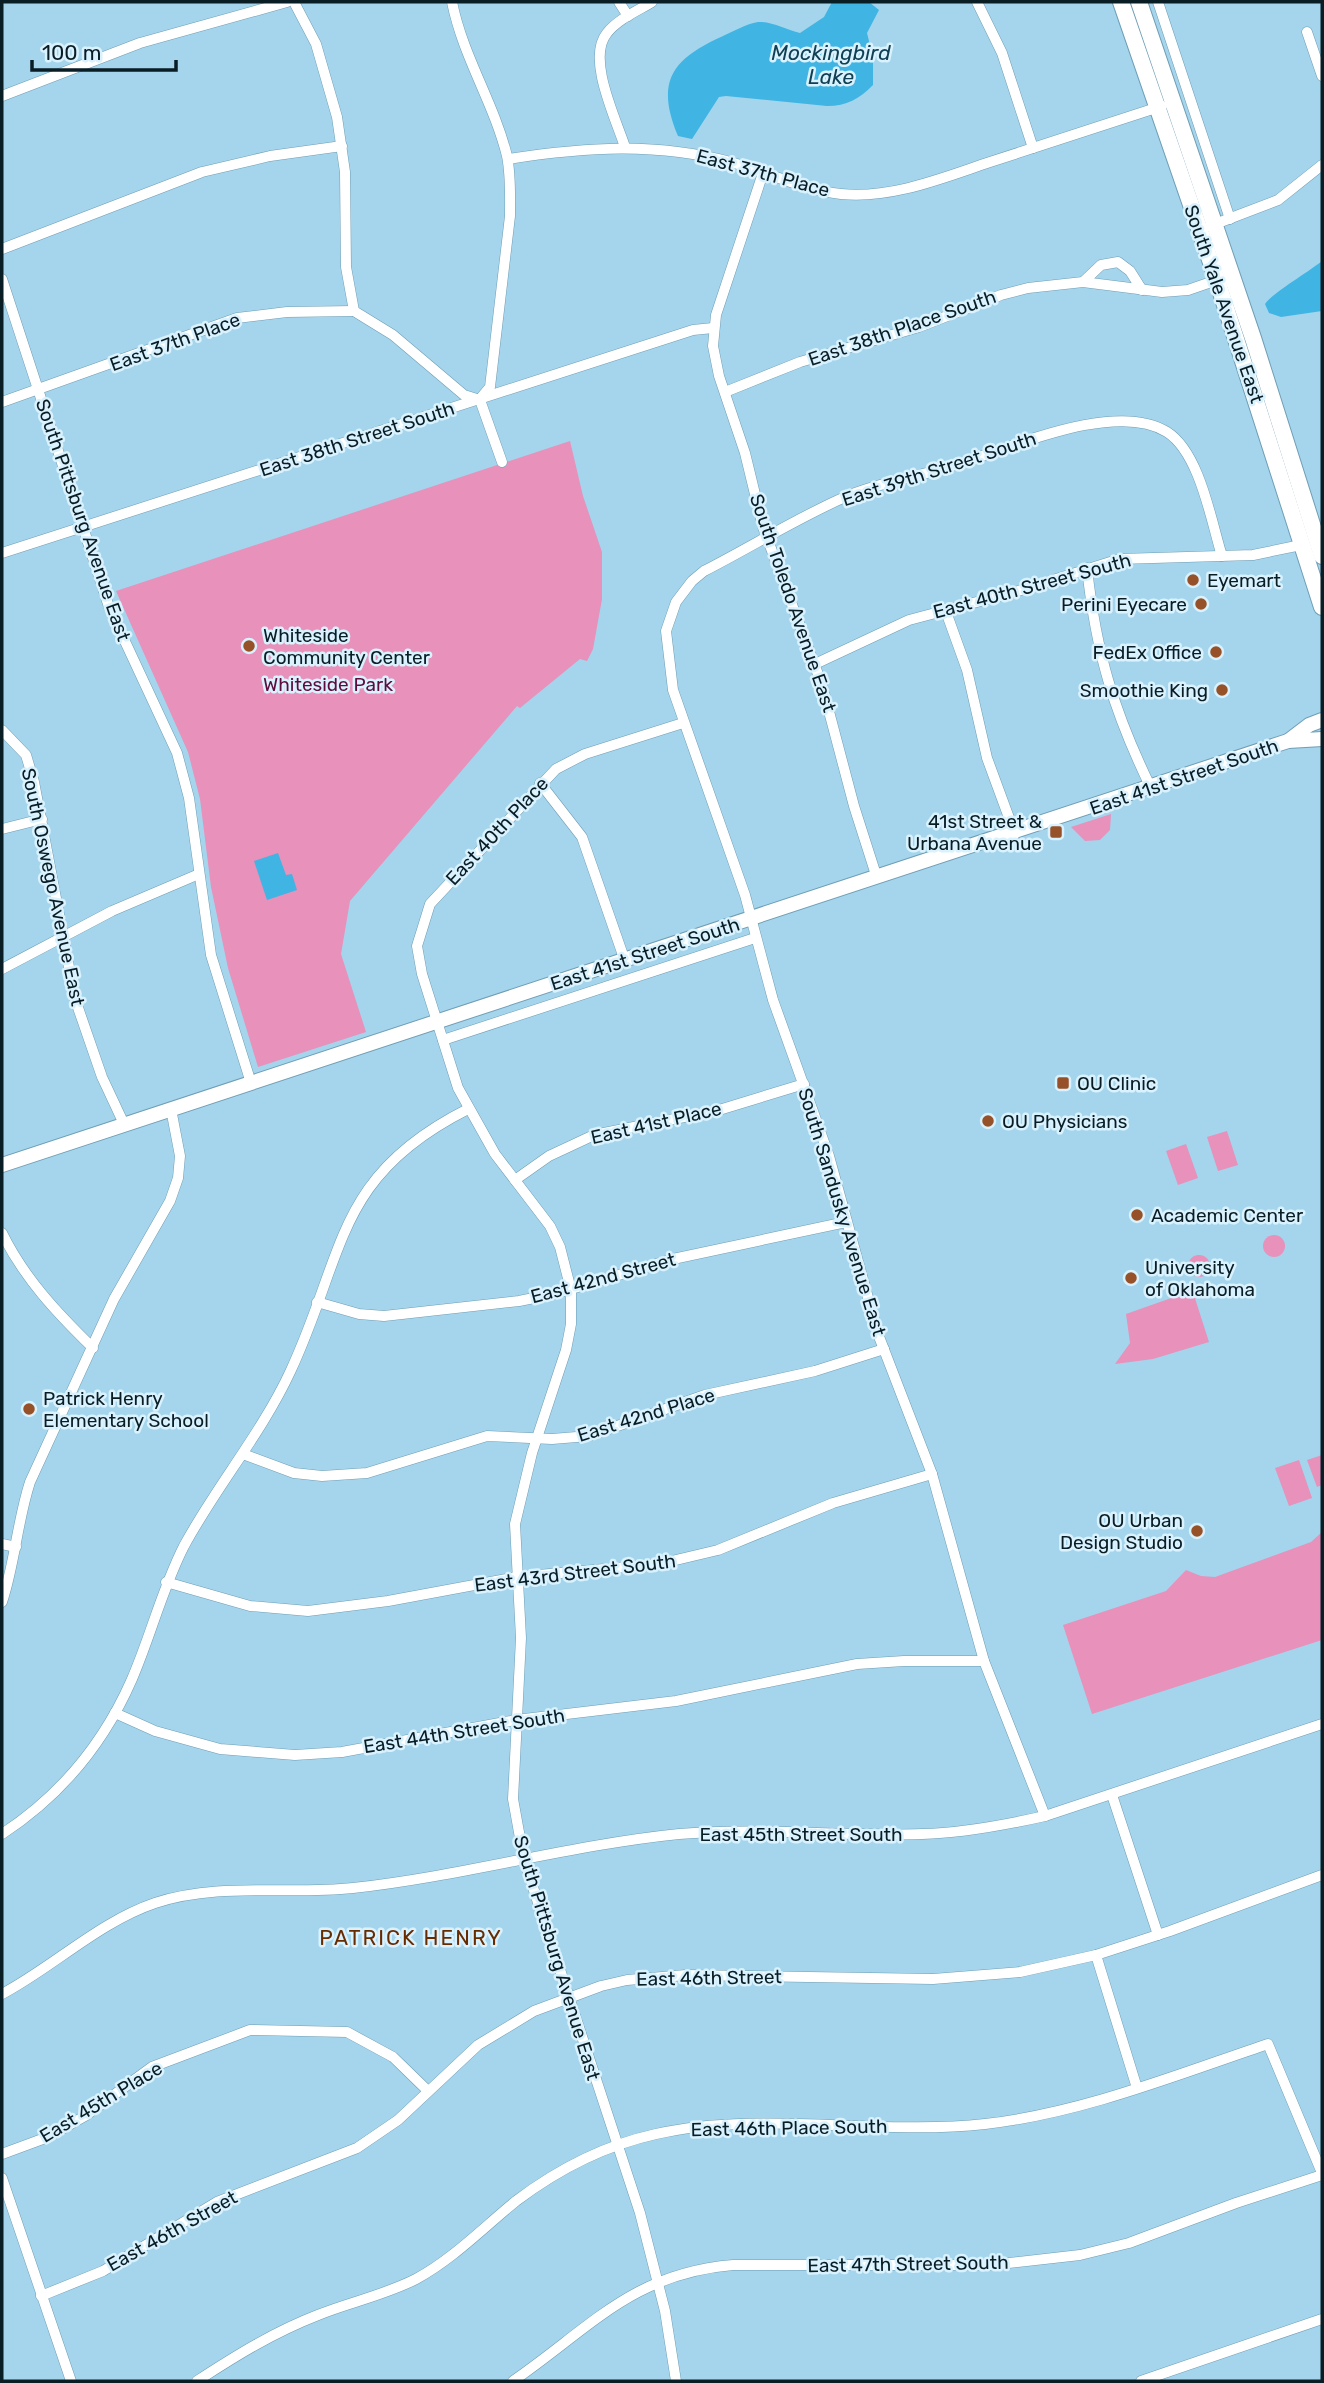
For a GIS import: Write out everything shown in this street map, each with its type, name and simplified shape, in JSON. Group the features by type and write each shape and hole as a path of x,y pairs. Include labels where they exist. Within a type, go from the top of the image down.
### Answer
{"main road":[{"name":"South Yale Avenue East","path":"1121,2 1156,108 1215,224 1217,281 1322,607"},
{"name":"South Yale Avenue East","path":"1139,2 1215,224 1322,556"},
{"name":"East 41st Street South","path":"1288,741 1309,725 1322,720"},
{"name":"East 41st Street South","path":"2,1165 1015,834 1288,741 1322,738"}],"street":[{"path":"2,96 140,43 287,2"},
{"path":"294,2 324,67 342,146 346,267 354,311 393,335 464,395 480,400"},
{"path":"452,2 461,39 508,159 510,216 491,387 480,400"},
{"path":"619,2 628,16"},
{"path":"625,147 599,57 606,33 652,2"},
{"path":"977,2 1002,53 1033,148"},
{"name":"South Yale Avenue East","path":"1158,2 1215,224"},
{"path":"1307,32 1322,76"},
{"name":"East 37th Place","path":"508,159 578,148 625,147 704,156 830,192 876,193 911,187 1173,103"},
{"path":"2,249 202,172 270,156 342,146"},
{"path":"1215,224 1278,200 1322,165"},
{"path":"713,328 763,173"},
{"path":"1083,282 1101,265 1118,262 1130,271 1142,290"},
{"name":"South Pittsburg Avenue East","path":"2,279 120,635 177,753 189,798 211,955 251,1083"},
{"name":"East 38th Place South","path":"725,392 800,362 919,327 1001,295 1047,284 1083,282 1142,290 1175,291 1217,281"},
{"name":"East 37th Place","path":"2,402 237,318 287,312 354,311"},
{"name":"East 38th Street South","path":"2,553 693,330 713,328"},
{"name":"South Toledo Avenue East","path":"713,328 715,360 766,538 815,664 877,878"},
{"path":"480,400 502,462"},
{"name":"East 39th Street South","path":"704,571 865,489 950,467 1047,434 1092,424 1147,424 1167,432 1185,450 1193,463 1222,556"},
{"name":"East 40th Street South","path":"815,664 909,620 1018,591 1087,568 1143,556 1253,555 1301,545"},
{"path":"1087,568 1106,681 1118,718 1151,788"},
{"name":"South Sandusky Avenue East","path":"704,571 676,602 666,631 668,666 683,723 745,895 773,1000 829,1156 884,1349 932,1474 984,1661 1045,1816"},
{"path":"945,609 967,670 987,758 1015,834"},
{"name":"East 40th Place","path":"437,1021 418,960 417,946 424,916 440,892 556,769 585,754 683,723"},
{"name":"South Oswego Avenue East","path":"3,731 26,755 42,819 63,938 86,1034 124,1124"},
{"path":"540,783 582,837 625,961"},
{"path":"2,829 42,819"},
{"path":"2,969 136,899 199,874"},
{"name":"East 41st Street South","path":"443,1040 755,938"},
{"name":"South Pittsburg Avenue East","path":"437,1021 468,1109 555,1235 571,1290 571,1324 566,1350 519,1498 515,1524 521,1638 513,1799 524,1860 617,2145 658,2281 676,2381"},
{"name":"East 41st Place","path":"515,1180 548,1156 594,1135 719,1110 804,1084"},
{"path":"2,1602 30,1482 114,1299 161,1221 178,1178 179,1142 171,1109"},
{"path":"2,1834 53,1795 79,1768 115,1713 132,1677 166,1582 216,1490 269,1414 292,1369 346,1225 372,1181 433,1128 468,1109"},
{"name":"East 42nd Street","path":"317,1302 359,1314 384,1317 519,1301 571,1290 673,1259 846,1222"},
{"path":"2,1233 28,1277 54,1310 93,1348"},
{"name":"East 42nd Place","path":"243,1454 294,1473 347,1476 380,1469 487,1436 569,1439 589,1436 705,1395 815,1371 884,1349"},
{"name":"East 43rd Street South","path":"166,1582 250,1606 308,1611 376,1603 517,1577 687,1559 718,1550 833,1503 932,1474"},
{"path":"2,1544 16,1548"},
{"name":"East 44th Street South","path":"115,1713 155,1731 220,1749 295,1755 342,1752 516,1720 676,1701 858,1664 984,1661"},
{"name":"East 45th Street South","path":"2,1994 127,1916 177,1897 206,1890 350,1888 408,1881 676,1835 783,1830 922,1834 982,1829 1045,1816 1322,1724"},
{"path":"1112,1795 1158,1935"},
{"name":"East 46th Street","path":"41,2296 103,2271 217,2202 333,2160 357,2148 398,2120 478,2045 534,2011 568,1997 627,1980 658,1976 933,1979 1020,1972 1096,1955 1322,1875"},
{"path":"1096,1955 1137,2088"},
{"name":"East 45th Place","path":"2,2154 48,2137 85,2116 152,2067 250,2030 347,2032 393,2057 428,2091"},
{"name":"East 46th Place South","path":"197,2381 279,2331 413,2280 435,2268 519,2199 556,2175 617,2145 665,2132 725,2125 984,2124 1077,2107 1268,2044 1322,2174"},
{"name":"East 47th Street South","path":"513,2381 602,2312 658,2281 691,2271 733,2265 992,2265 1080,2255 1129,2243 1322,2174"},
{"path":"2,2178 71,2381"},
{"path":"1141,2381 1322,2319"}],"green space":[{"name":"Whiteside Park","path":"570,441 583,496 602,552 602,599 593,649 587,661 580,659 520,708 517,706 350,901 341,954 366,1032 258,1067 228,968 211,887 200,799 188,752 116,591"},
{"path":"1111,814 1110,830 1100,840 1085,841 1071,827"},
{"path":"1227,1131 1238,1165 1218,1171 1207,1137"},
{"path":"1186,1144 1198,1178 1178,1185 1166,1151"},
{"path":"1274,1235 1282,1238 1285,1246 1282,1254 1274,1257 1266,1254 1263,1246 1266,1238"},
{"path":"1199,1255 1207,1258 1210,1266 1207,1274 1199,1277 1191,1274 1188,1266 1191,1258"},
{"path":"1192,1284 1195,1285 1192,1289 1209,1342 1153,1359 1115,1364 1130,1343 1126,1314 1177,1296"},
{"path":"1322,1455 1322,1485 1317,1487 1307,1460"},
{"path":"1299,1460 1312,1498 1289,1506 1275,1468"},
{"path":"1322,1532 1322,1640 1092,1714 1063,1625 1166,1591 1186,1570 1201,1576 1215,1577 1311,1542"}],"water":[{"name":"Mockingbird Lake","path":"832,2 869,2 879,10 867,33 873,57 873,85 868,90 852,101 834,106 719,97 692,139 678,136 668,100 669,86 680,63 705,45 749,24 763,22 800,33 824,17"},
{"path":"1322,261 1322,311 1281,317 1269,313 1265,304 1269,300"},
{"path":"278,853 286,875 292,874 297,890 267,900 254,861"}],"place":[{"name":"Eyemart","path":"1193,580"},
{"name":"Perini Eyecare","path":"1201,604"},
{"name":"Whiteside Community Center","path":"249,646"},
{"name":"FedEx Office","path":"1216,652"},
{"name":"Smoothie King","path":"1222,690"},
{"name":"41st Street & Urbana Avenue","path":"1056,832"},
{"name":"OU Clinic","path":"1063,1083"},
{"name":"OU Physicians","path":"988,1121"},
{"name":"Academic Center","path":"1137,1215"},
{"name":"University of Oklahoma","path":"1131,1278"},
{"name":"Patrick Henry Elementary School","path":"29,1409"},
{"name":"OU Urban Design Studio","path":"1197,1531"}],"district":[{"name":"PATRICK HENRY","path":"411,1937"}]}
